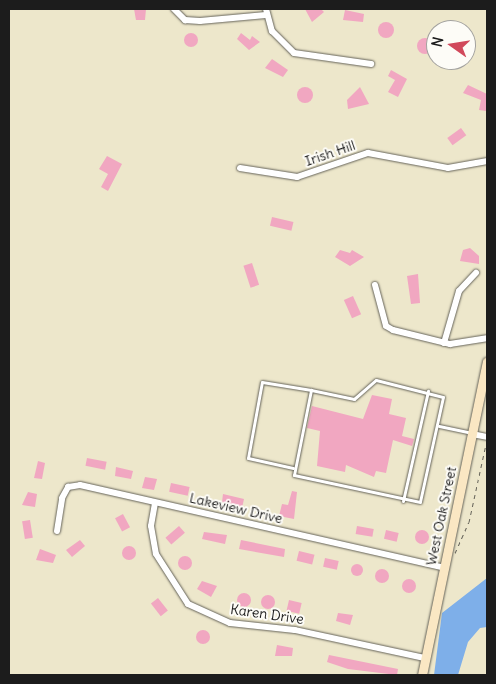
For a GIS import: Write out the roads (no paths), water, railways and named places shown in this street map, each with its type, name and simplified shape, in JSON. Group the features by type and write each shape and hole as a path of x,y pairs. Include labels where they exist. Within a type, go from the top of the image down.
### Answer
{"main road":[{"name":"West Oak Street","path":"422,675 487,362"}],"street":[{"path":"174,9 185,20 200,21 266,12 280,42 294,53 371,64"},
{"name":"Irish Hill","path":"240,168 297,177 368,153 448,168 487,161"},
{"path":"444,343 459,291 476,273"},
{"path":"375,285 386,326 444,343 463,345 487,338"},
{"path":"472,434 487,440"},
{"name":"Lakeview Drive","path":"57,531 62,498 68,487 80,485 444,568"},
{"name":"Karen Drive","path":"155,503 151,526 156,554 188,604 230,623 295,630 425,658"}],"lane":[{"path":"293,468 248,458 262,382 311,390 354,398 376,380 428,391 442,397 438,426 420,502 403,502 297,477 293,468 311,390"},
{"path":"403,502 428,391"},
{"path":"438,426 472,434"}],"water":[{"path":"487,578 487,627 480,628 468,642 458,675 434,675 442,613"}]}
